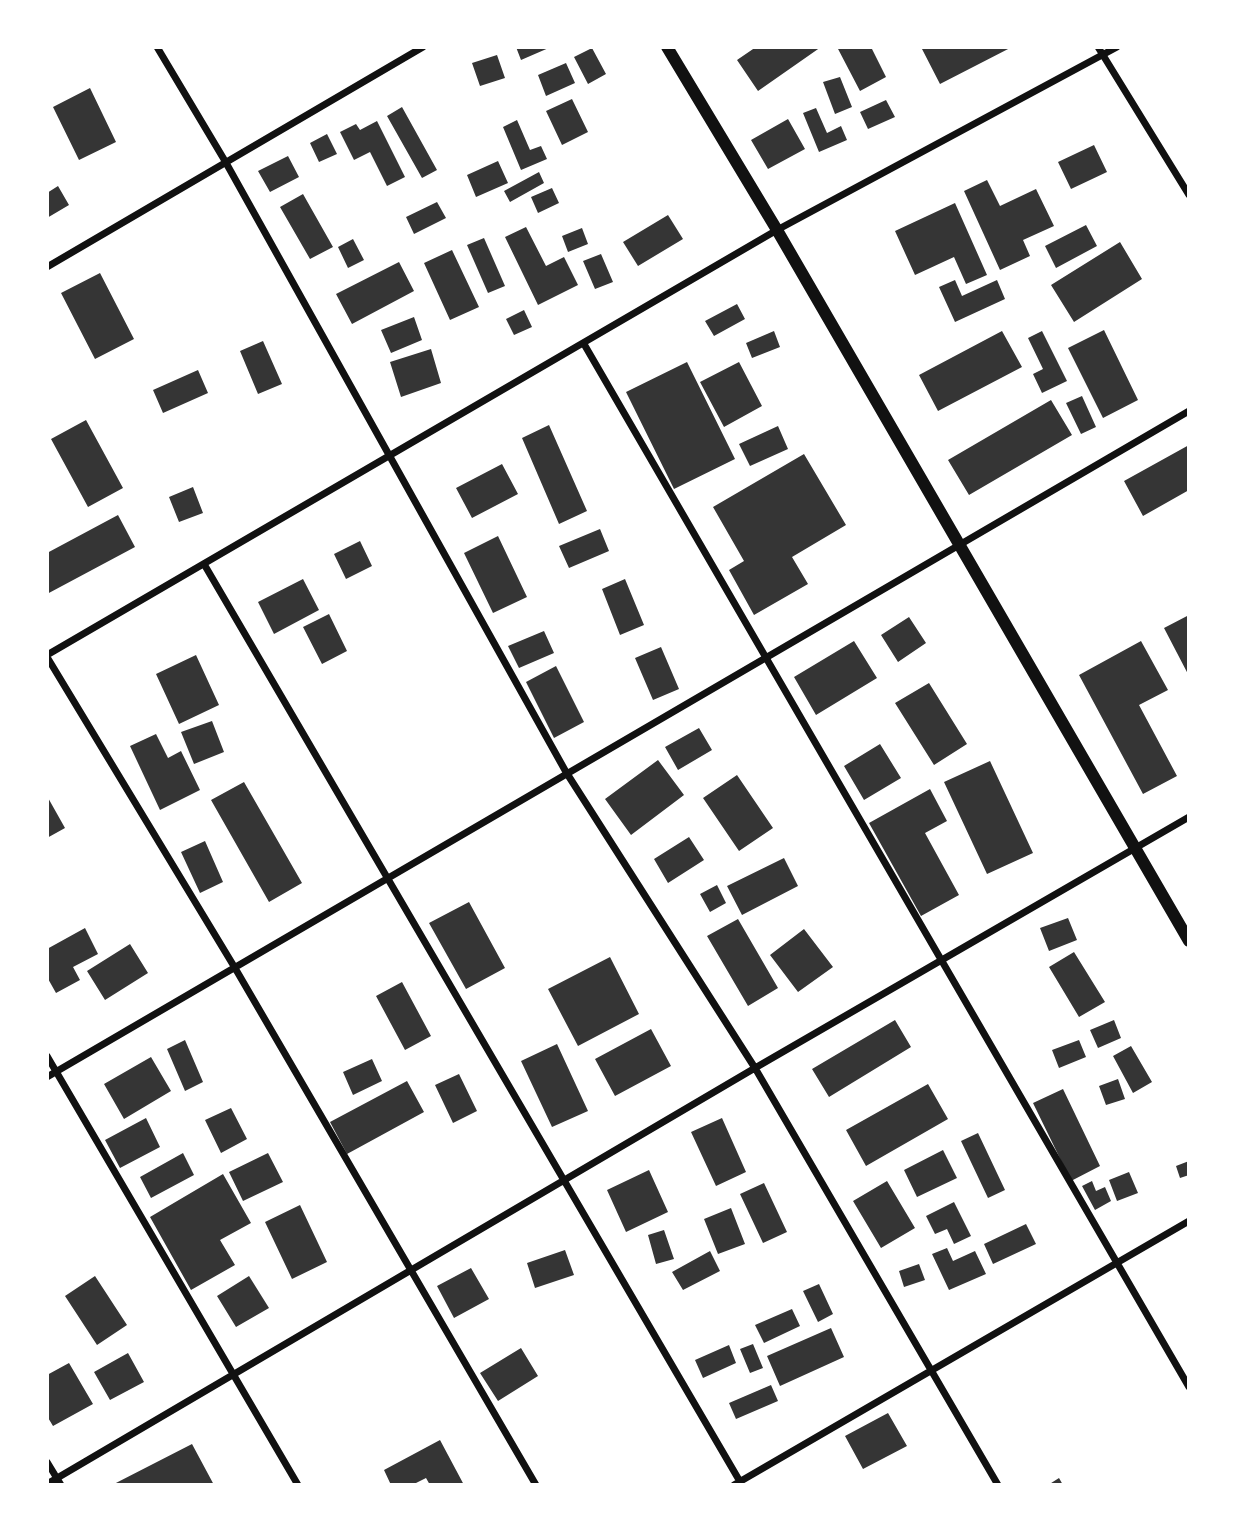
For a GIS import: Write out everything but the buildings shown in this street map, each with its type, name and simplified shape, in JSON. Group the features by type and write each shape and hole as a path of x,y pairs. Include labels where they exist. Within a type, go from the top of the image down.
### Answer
{"street":[{"path":"157,47 225,161 566,772 755,1068 998,1485"},
{"path":"47,267 424,47"},
{"path":"667,47 777,230 1189,941"},
{"path":"1098,47 1189,195"},
{"path":"536,1485 235,968 47,656 777,230 1117,47"},
{"path":"584,344 1189,1387"},
{"path":"47,1077 1189,411"},
{"path":"204,564 389,877 739,1484 930,1369 1189,1221"},
{"path":"47,1484 59,1482 755,1068 1189,817"},
{"path":"47,1056 298,1485"},
{"path":"47,1462 59,1482"}]}
